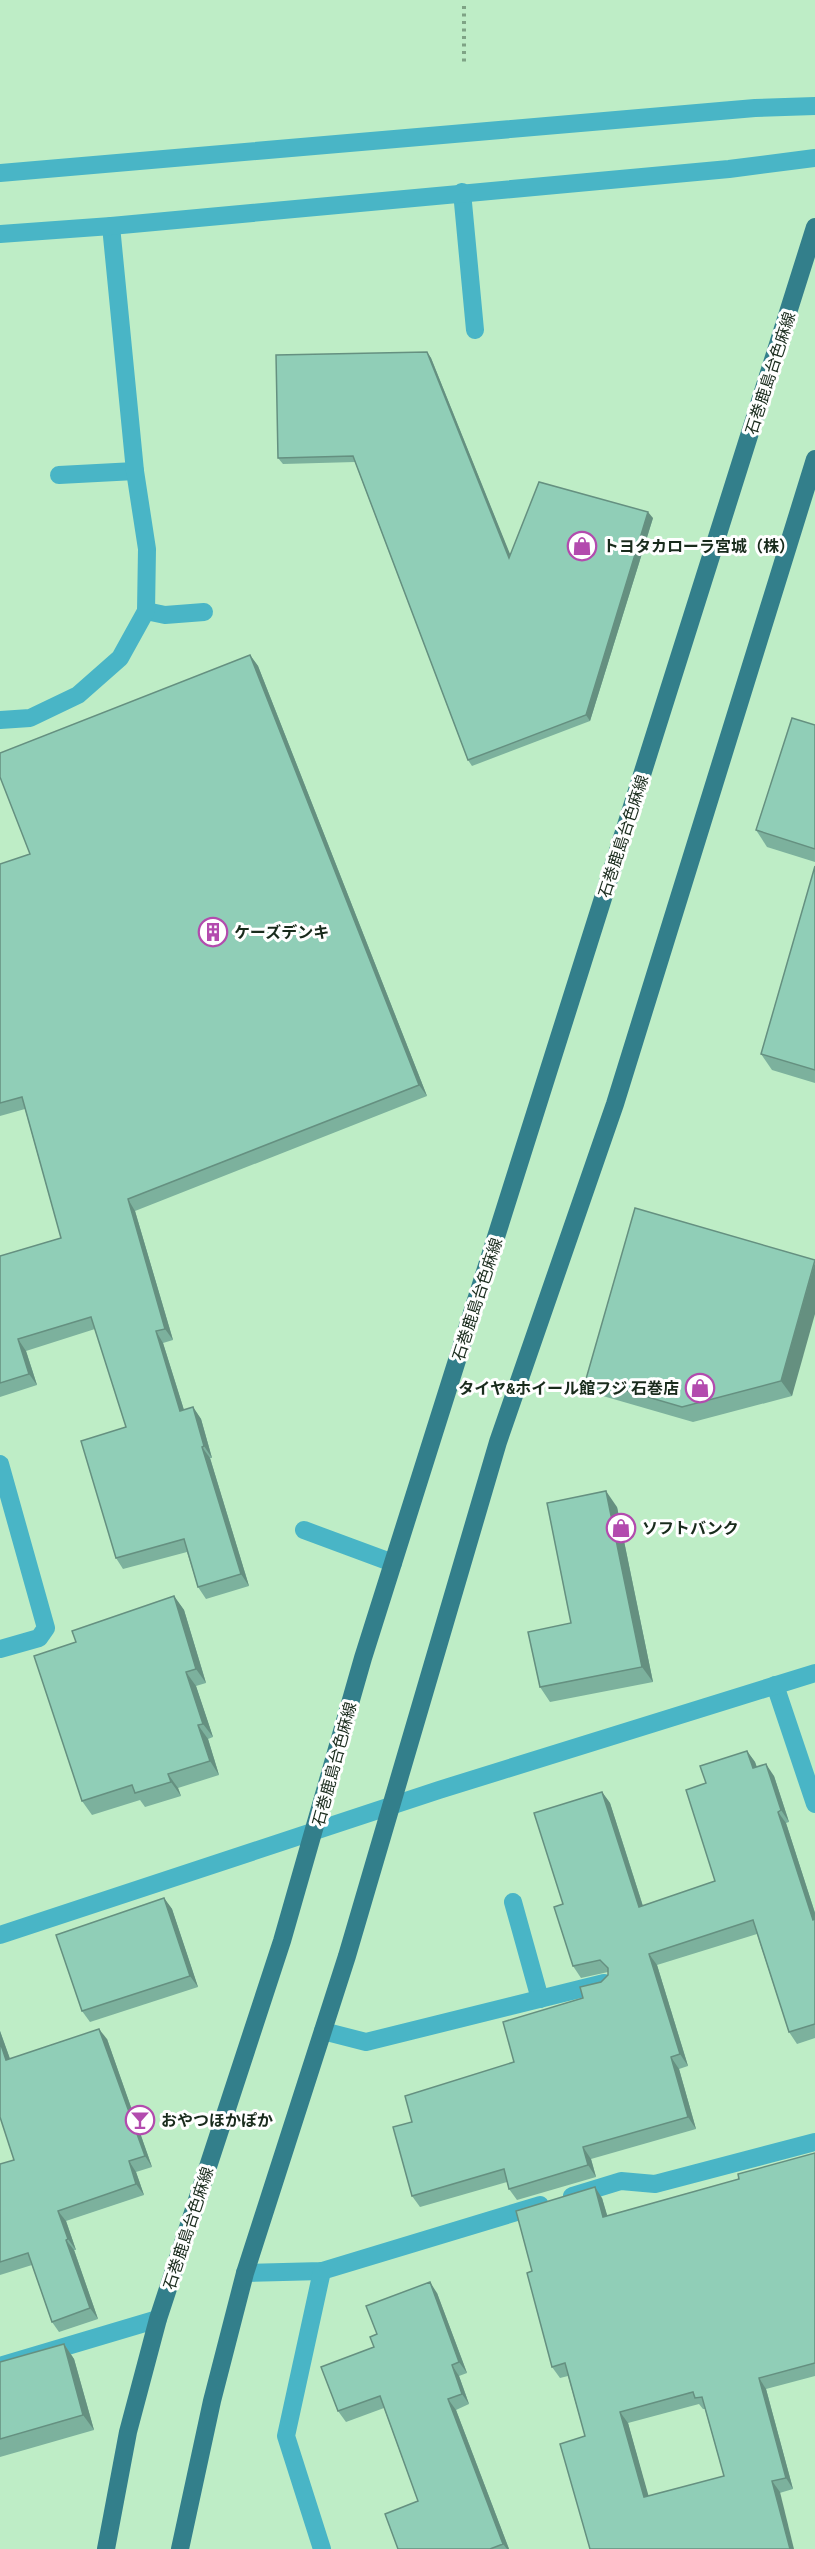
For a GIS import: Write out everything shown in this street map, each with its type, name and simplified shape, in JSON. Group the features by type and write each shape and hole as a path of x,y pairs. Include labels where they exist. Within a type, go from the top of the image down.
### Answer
{"main road":[{"name":"石巻鹿島台色麻線","path":"106,2549 128,2432 159,2319 282,1941 363,1658 815,227"},
{"path":"180,2549 212,2401 245,2273 392,1806 498,1442 615,1104 815,459"}],"street":[{"path":"0,173 754,108 815,106"},
{"path":"0,234 111,226 815,158"},
{"path":"462,192 475,330"},
{"path":"0,720 30,718 78,695 120,658 146,611 147,549 135,471 111,226"},
{"path":"59,475 135,471"},
{"path":"146,611 165,615 204,612"},
{"path":"0,1464 46,1628 39,1638 0,1649"},
{"path":"304,1530 393,1563"},
{"path":"0,1935 675,1714 815,1673"},
{"path":"775,1685 815,1804"},
{"path":"513,1902 540,1999"},
{"path":"323,2031 366,2042 606,1983"},
{"path":"245,2273 322,2271 621,2181 655,2184 815,2142"},
{"path":"322,2271 286,2436 322,2549"},
{"path":"0,2366 159,2319"}],"path":[{"path":"464,6 464,63"}],"building":[{"path":"427,352 509,558 539,482 648,512 586,715 468,760 353,456 278,458 276,355"},
{"name":"ケーズデンキ","path":"250,655 419,1085 128,1199 165,1329 156,1331 180,1411 193,1407 204,1446 202,1447 241,1574 198,1587 184,1539 116,1558 81,1441 126,1427 91,1317 18,1339 29,1374 0,1383 0,1256 61,1238 22,1097 0,1103 0,864 30,854 0,777 0,753"},
{"path":"792,718 815,725 815,849 756,830"},
{"path":"815,866 815,1070 761,1054"},
{"path":"635,1208 815,1260 781,1381 682,1407 586,1379"},
{"path":"606,1491 642,1667 540,1687 528,1632 571,1623 547,1503"},
{"path":"174,1596 196,1669 186,1672 203,1724 198,1725 210,1761 168,1774 171,1782 135,1793 132,1785 82,1801 34,1656 76,1642 72,1631"},
{"path":"747,1751 753,1768 766,1764 781,1810 778,1812 813,1920 815,1919 815,2024 789,2032 753,1920 649,1954 680,2054 671,2057 688,2117 583,2147 588,2165 509,2189 504,2169 412,2196 393,2127 412,2122 405,2096 514,2062 503,2022 583,1998 580,1987 601,1982 608,1975 608,1968 600,1960 573,1966 554,1907 563,1904 534,1813 602,1792 639,1907 715,1881 686,1790 706,1783 700,1766"},
{"path":"164,1898 190,1976 82,2011 56,1935"},
{"path":"99,2029 145,2156 129,2161 136,2184 58,2211 90,2308 52,2322 28,2253 0,2262 0,2164 14,2160 0,2117 0,2042 6,2060"},
{"path":"815,2153 815,2363 759,2378 786,2478 772,2481 790,2549 590,2549 560,2444 585,2436 565,2363 552,2367 527,2273 532,2271 516,2211 595,2187 603,2217 739,2179 738,2174","holes":["693,2392 695,2398 702,2397 724,2476 644,2497 620,2412"]},
{"path":"430,2282 459,2362 452,2365 462,2394 448,2399 503,2544 490,2549 398,2549 385,2514 418,2501 380,2396 338,2411 321,2367 374,2347 370,2337 377,2334 366,2306"},
{"path":"64,2344 83,2415 0,2439 0,2362"}],"place":[{"name":"トヨタカローラ宮城（株）","path":"582,546"},
{"name":"ケーズデンキ","path":"213,932"},
{"name":"タイヤ&ホイール館フジ 石巻店","path":"700,1388"},
{"name":"ソフトバンク","path":"621,1528"},
{"name":"おやつほかぽか","path":"140,2120"}]}
